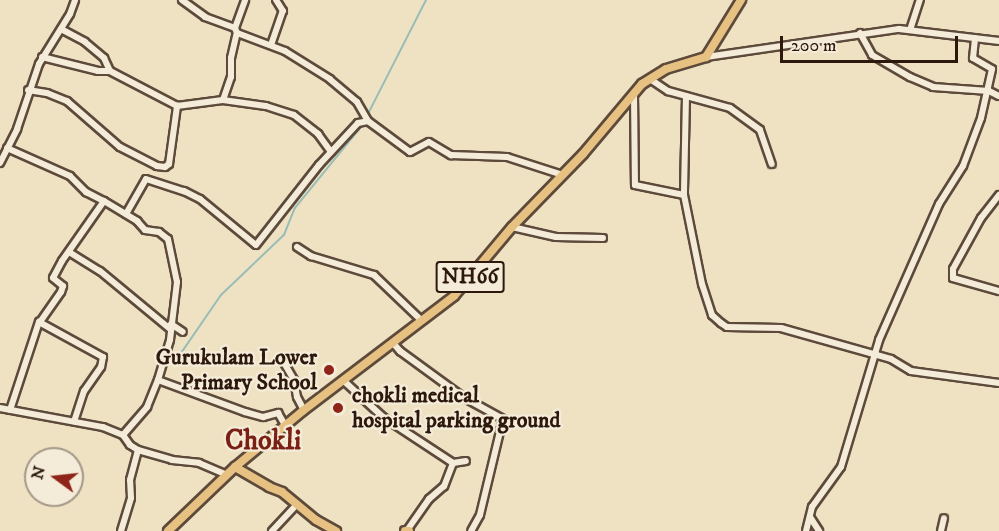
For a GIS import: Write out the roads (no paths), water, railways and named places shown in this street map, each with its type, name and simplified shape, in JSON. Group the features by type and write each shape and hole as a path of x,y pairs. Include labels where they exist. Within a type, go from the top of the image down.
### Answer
{"main road":[{"path":"706,57 741,0"},
{"name":"NH66","path":"168,531 235,467 285,425 454,296 513,226 563,175 650,79 666,69 706,57"},
{"path":"235,467 282,492 336,531"}],"street":[{"path":"0,163 17,129 28,90 42,57 61,29 75,0"},
{"path":"182,0 205,17 271,45 305,63 343,88 357,102 368,121 410,152 429,142 450,156 507,157 563,175"},
{"path":"223,100 231,77 231,58 236,30 245,0"},
{"path":"271,45 284,11 276,0"},
{"path":"910,30 920,0"},
{"path":"61,29 85,42 104,58 110,71"},
{"path":"706,57 860,33 910,30 999,41"},
{"path":"860,33 872,55 910,77 933,87 989,91 999,96"},
{"path":"806,531 812,507 841,467 875,354 939,204 963,166 989,91 992,69 974,58 975,38"},
{"path":"42,57 98,71 110,71 177,106 223,100 266,106 294,115 318,134 331,152"},
{"path":"650,79 668,91 730,108 760,130 772,164"},
{"path":"28,90 47,93 67,101 120,147 154,165 165,167 168,164 177,106"},
{"path":"634,94 635,185 684,195"},
{"path":"686,96 684,195 702,284 712,315 727,327 781,328 891,359 911,371 999,383"},
{"path":"146,180 176,188 200,199 256,245 331,152 358,123 368,121"},
{"path":"7,148 70,176 86,192 126,214 145,230 159,232 168,239 177,282 170,340 158,380 147,406 123,435"},
{"path":"126,214 154,165"},
{"path":"999,195 962,248 953,269 953,278 999,291"},
{"path":"10,410 39,323 63,286 53,278 104,201"},
{"path":"513,226 556,237 603,238"},
{"path":"297,247 312,256 374,275 422,321"},
{"path":"69,252 100,271 171,326 183,332"},
{"path":"39,323 103,357 101,367 84,391 74,421"},
{"path":"393,343 400,351 463,397 503,419 480,515 471,531"},
{"path":"283,361 294,380 297,397 304,410"},
{"path":"158,380 263,417 278,413 285,425"},
{"path":"344,381 354,393 383,417 453,463 466,461"},
{"path":"0,408 109,428 123,435 130,445 138,450 172,460 199,463 227,475"},
{"path":"122,531 131,498 132,463 138,450"},
{"path":"407,531 429,499 444,486 453,463"},
{"path":"272,531 297,504"},
{"path":"810,517 819,531"},
{"path":"940,531 944,518"}],"waterway":[{"path":"367,116 426,0"},
{"path":"175,362 221,295 284,235 295,208 361,127"}],"place":[{"name":"Gurukulam Lower Primary School","path":"329,370"},
{"name":"chokli medical hospital parking ground","path":"338,408"}],"district":[{"name":"Chokli","path":"263,441"}]}
